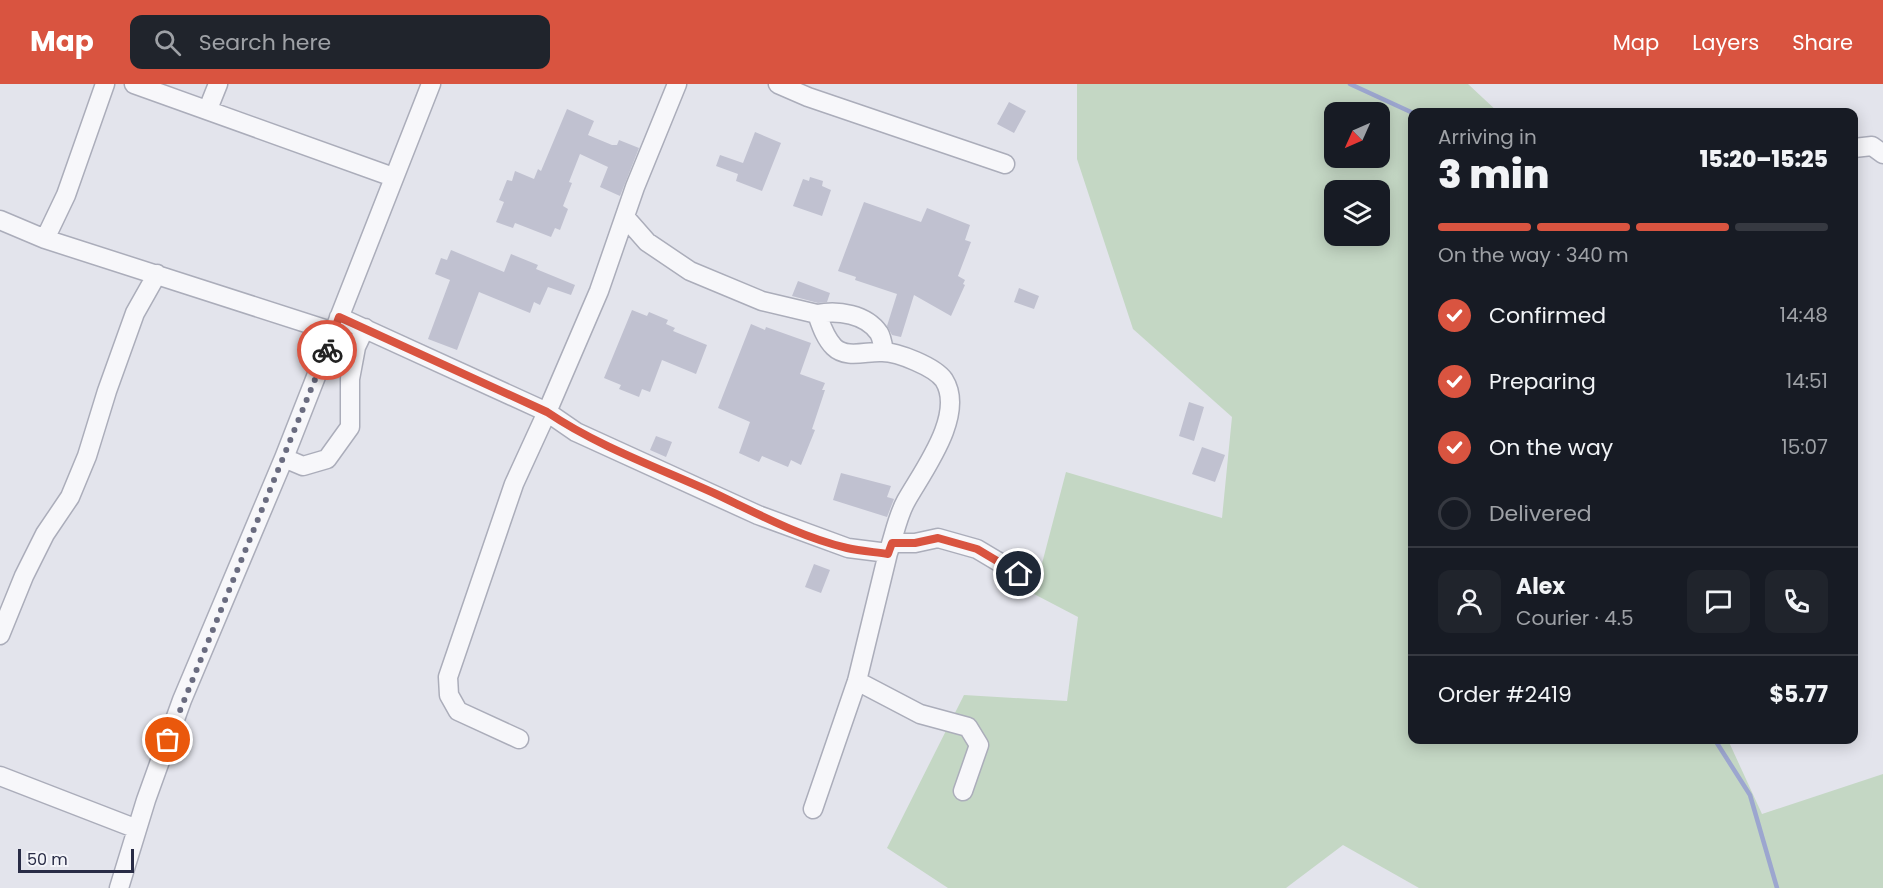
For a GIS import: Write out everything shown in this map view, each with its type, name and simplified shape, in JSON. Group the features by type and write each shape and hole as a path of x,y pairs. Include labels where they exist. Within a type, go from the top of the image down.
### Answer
{"street":[{"path":"45,239 66,195 105,84"},
{"path":"134,84 393,177"},
{"path":"208,109 218,84"},
{"path":"119,888 182,699 284,458 431,84"},
{"path":"519,739 458,711 449,695 448,677 514,484 599,291 677,84"},
{"path":"778,84 808,97 1005,164"},
{"path":"1858,148 1872,146 1883,154"},
{"path":"626,217 646,242 690,271 752,297 817,314 829,311 851,314 866,321 879,333 885,352"},
{"path":"0,220 45,239 157,274 337,324 365,328 547,412 576,432 758,515 848,548 890,548 938,538 977,549 1019,574"},
{"path":"617,239 646,242"},
{"path":"0,635 24,576 45,534 70,497 87,456 106,391 135,313 157,274"},
{"path":"813,809 857,681 890,548 904,503 927,467 948,422 948,393 943,379 923,364 885,352 854,354 840,351 828,340 817,314"},
{"path":"284,458 303,466 327,459 350,426 350,379 356,347 365,328"},
{"path":"857,681 920,714 968,727 979,745 963,791"},
{"path":"0,776 137,829"}],"green space":[{"path":"1077,84 1468,84 1494,108 1408,108 1408,744 1730,744 1762,814 1883,774 1883,888 1419,888 1343,845 1286,888 948,888 887,848 964,695 1067,701 1078,617 1034,594 1066,472 1222,518 1232,417 1133,329 1077,159"}],"building":[{"path":"1009,102 1026,111 1014,133 997,124"},
{"path":"567,109 594,121 588,135 612,145 617,145 619,140 639,148 620,196 600,187 608,167 580,154 569,182 572,183 563,206 568,209 560,230 555,228 551,237 515,223 513,228 496,222 504,202 499,200 507,180 512,181 515,171 534,179 538,169 541,171"},
{"path":"755,132 781,143 762,191 736,181 738,174 716,166 720,155 743,163"},
{"path":"810,177 823,181 822,186 831,190 822,216 793,206 803,179 809,181"},
{"path":"864,202 921,222 927,208 970,225 965,240 971,242 958,276 965,280 963,284 965,285 951,316 914,295 901,337 892,335 887,326 897,294 855,280 856,277 838,271"},
{"path":"451,250 504,272 511,254 538,265 536,269 575,285 571,295 548,287 540,305 534,302 530,313 479,292 457,350 428,339 450,280 435,274 441,258 447,260"},
{"path":"798,281 830,293 827,302 818,303 792,296"},
{"path":"1019,288 1039,296 1034,309 1014,302"},
{"path":"632,310 647,316 649,312 668,320 666,324 675,328 673,331 707,345 696,374 662,360 650,392 642,389 639,397 619,389 621,385 604,378"},
{"path":"751,324 811,343 800,374 825,383 822,390 825,390 812,429 815,430 801,465 791,460 788,467 762,456 759,462 739,453 750,422 718,408"},
{"path":"1189,402 1204,407 1194,441 1179,436"},
{"path":"656,436 672,442 666,457 650,450"},
{"path":"1202,447 1225,455 1215,482 1192,474"},
{"path":"841,473 891,486 887,497 894,499 887,517 833,500"},
{"path":"814,564 830,570 821,593 805,587"}],"waterway":[{"path":"1350,84 1408,111"},
{"path":"1718,744 1750,795 1777,888"}],"way so far":[{"path":"168,740 182,699 327,350"}],"route":[{"path":"327,350 339,317 547,412 576,432 758,515 816,538 848,548 888,554 892,543 915,543 938,538 977,549 1019,574"}]}
